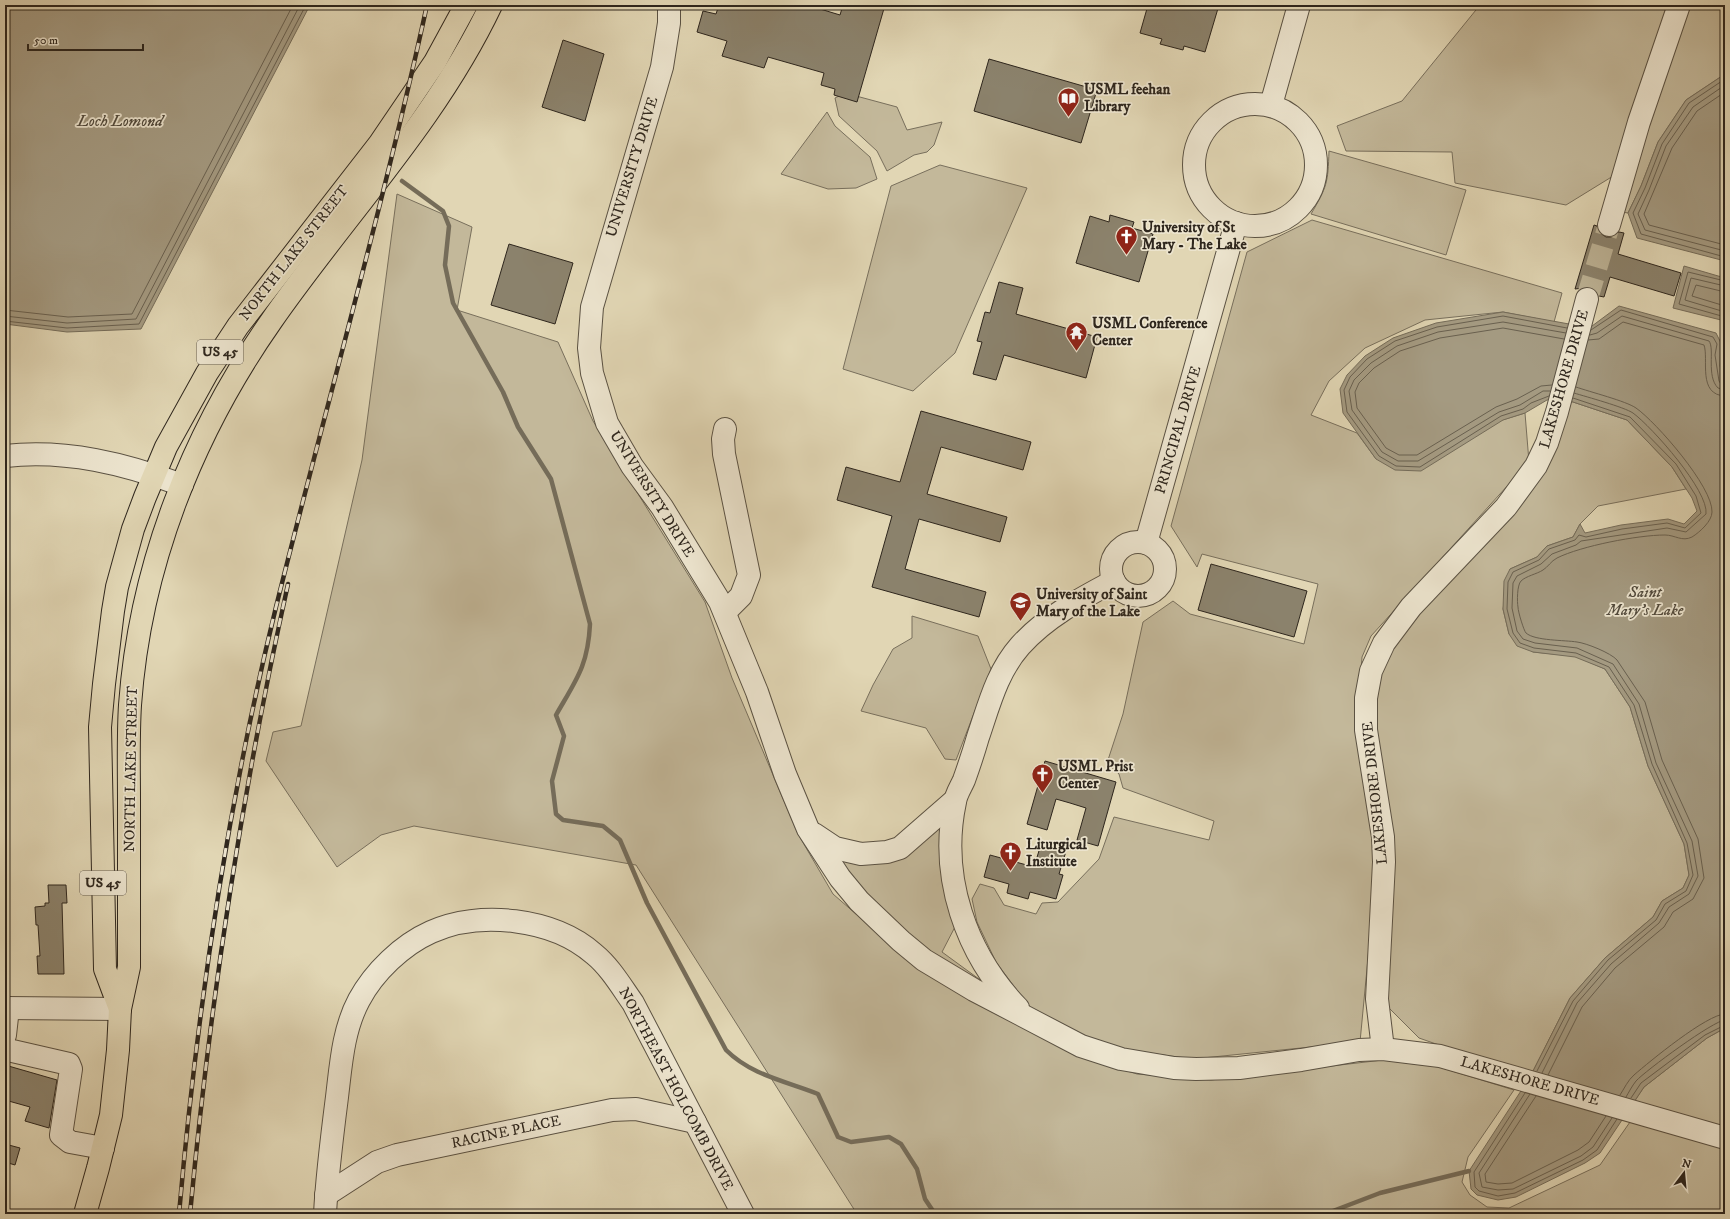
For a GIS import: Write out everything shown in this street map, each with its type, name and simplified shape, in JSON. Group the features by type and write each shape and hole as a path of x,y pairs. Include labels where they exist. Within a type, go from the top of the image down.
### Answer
{"main road":[{"name":"NORTH LAKE STREET","path":"120,1009 105,969 100,727 107,651 117,587 133,529 154,474 178,423 218,355 262,295 384,137 435,62 466,5"},
{"name":"NORTH LAKE STREET","path":"85,1214 103,1148 110,1115 118,1050 120,1009 129,967 129,729 133,677 141,621 151,572 162,536 182,484 215,413 244,362 272,319 401,149 441,93 491,5"}],"street":[{"name":"UNIVERSITY DRIVE","path":"669,5 669,23 662,68 592,307 589,348 592,373 607,423 632,466 662,507 725,612 757,692 785,774 808,829 845,884 859,901 901,942 949,976 1081,1046 1120,1059 1174,1068 1239,1068 1301,1060 1360,1050 1383,1049"},
{"path":"1271,105 1299,5"},
{"path":"1609,225 1639,122 1679,5"},
{"path":"1255,103 1271,105 1284,110 1295,118 1305,129 1316,154 1314,181 1308,197 1297,210 1284,219 1268,225 1252,226 1236,224 1215,212 1200,194 1194,179 1193,163 1195,147 1202,133 1212,120 1224,111 1239,105 1255,103"},
{"name":"PRINCIPAL DRIVE","path":"1146,544 1236,224"},
{"name":"LAKESHORE DRIVE","path":"1585,307 1557,412 1547,443 1536,466 1506,507 1411,608 1384,643 1371,671 1366,698 1366,730 1383,837 1384,862 1377,999 1383,1049 1440,1056 1725,1138"},
{"path":"725,429 723,439 724,454 749,575 742,596 725,612"},
{"path":"5,456 60,456 95,459 126,465 182,484"},
{"path":"1138,542 1154,548 1160,554 1164,562 1165,571 1163,579 1158,586 1143,595 1135,596 1119,588 1114,581 1112,568 1115,555 1121,548 1129,544 1138,542"},
{"path":"1025,1016 1010,1000 985,965 971,940 959,908 950,860 951,832 955,800 964,780 1000,675 1019,648 1033,633 1068,606 1114,581"},
{"path":"808,829 823,842 835,848 861,854 887,852 900,848 955,800"},
{"name":"NORTHEAST HOLCOMB DRIVE","path":"325,1205 342,1051 347,1031 356,1007 374,977 400,952 429,933 444,927 480,921 506,920 533,924 556,931 584,946 594,954 615,976 633,1003 743,1214"},
{"path":"5,1035 6,1008 120,1009"},
{"path":"5,1045 8,1050 69,1064 71,1069 61,1135 70,1142 103,1148"},
{"name":"RACINE PLACE","path":"325,1205 377,1162 397,1155 612,1110 636,1109 695,1122"}],"shaded area":[{"path":"1480,5 1670,5 1618,173 1566,205 1455,183 1452,152 1346,151 1337,126 1402,101"},
{"path":"1690,5 1725,5 1725,74 1686,100 1658,142 1641,186 1628,213 1622,212 1671,48"},
{"path":"845,93 897,107 907,130 942,122 934,145 927,152 914,155 887,171 877,151 839,116 835,98"},
{"path":"827,112 835,126 870,157 877,179 856,188 828,189 781,174"},
{"path":"1329,151 1466,190 1446,255 1311,214 1326,184"},
{"path":"940,165 1027,188 955,353 913,391 843,369 891,186"},
{"path":"397,194 472,227 457,310 558,342 593,421 705,602 732,678 798,834 833,894 919,969 1074,1054 1137,1074 1211,1080 1383,1060 1439,1067 1514,1090 1468,1157 1462,1182 1470,1195 1487,1207 1509,1208 1600,1165 1630,1122 1725,1149 1725,1214 857,1214 636,865 414,826 381,835 337,867 266,761 273,732 301,726 362,460"},
{"path":"1312,220 1562,293 1554,322 1503,312 1425,320 1365,348 1329,381 1311,415 1357,433 1376,459 1525,413 1529,462 1371,636 1362,657 1360,685 1377,864 1360,1042 1193,1059 1118,1049 1082,1037 1033,1012 996,962 977,922 972,899 980,884 994,888 1004,905 1036,914 1042,903 1058,902 1099,859 1114,817 1209,840 1214,821 1123,788 1119,774 1107,763 1123,714 1143,622 1173,601 1190,614 1304,644 1318,584 1202,554 1197,567 1171,526 1247,252"},
{"path":"1567,400 1627,420 1672,467 1686,489 1598,506 1580,524 1573,537 1547,546 1537,557 1510,569 1503,609 1509,634 1533,652 1575,656 1605,669 1630,707 1648,766 1684,844 1689,875 1683,888 1662,901 1653,917 1605,958 1570,998 1530,1077 1419,1038 1386,1005 1373,701 1389,645 1510,511"},
{"path":"912,616 978,636 991,669 956,760 945,759 926,728 861,711 873,685 893,649 912,638"},
{"path":"944,821 957,923 942,952 994,990 902,935 837,858 874,864"},
{"path":"1725,1028 1725,1128 1634,1102 1644,1087 1707,1038"}],"water":[{"name":"Loch Lomond","path":"5,5 310,5 141,329 67,332 5,324"},
{"path":"1725,74 1725,261 1637,238 1628,213 1641,186 1658,142 1686,100"},
{"path":"1684,266 1725,278 1725,321 1673,308"},
{"name":"Saint Mary's Lake","path":"1619,306 1716,333 1721,343 1720,366 1725,384 1725,1028 1707,1038 1644,1087 1600,1153 1585,1163 1516,1197 1498,1200 1477,1195 1471,1189 1469,1171 1530,1077 1570,998 1605,958 1653,917 1662,901 1683,888 1689,875 1684,844 1648,766 1630,707 1605,669 1575,657 1533,652 1517,646 1509,634 1503,609 1504,581 1510,569 1537,557 1547,546 1573,537 1580,524 1585,533 1621,525 1668,519 1684,524 1697,511 1692,498 1672,467 1627,420 1567,400 1547,400 1525,413 1503,420 1421,471 1395,470 1376,459 1343,413 1340,389 1347,375 1365,356 1393,338 1436,323 1503,312 1569,324 1592,326"}],"building":[{"path":"719,5 807,5 840,15 843,5 885,5 857,102 834,95 835,89 821,85 824,73 768,57 764,68 722,56 727,41 697,32 703,11 716,14"},
{"path":"1148,5 1219,5 1205,52 1184,46 1183,50 1160,44 1162,39 1140,33"},
{"path":"563,40 604,54 585,121 542,107"},
{"path":"989,59 1097,90 1081,143 974,111"},
{"path":"1110,215 1134,222 1132,228 1153,234 1139,282 1076,263 1090,216 1109,222"},
{"path":"1594,225 1597,226 1600,233 1606,237 1612,237 1619,232 1624,233 1618,254 1681,273 1674,296 1610,277 1604,297 1599,296 1596,290 1591,287 1575,289"},
{"path":"509,244 573,263 555,324 491,305"},
{"path":"999,282 1023,288 1016,314 1097,337 1086,378 1004,355 996,380 973,374 982,342 977,341 985,312 990,313"},
{"path":"921,411 1031,442 1023,470 941,447 927,494 1007,517 1000,542 919,519 905,569 986,592 979,617 872,587 892,516 837,500 846,467 900,482"},
{"path":"1211,564 1307,591 1294,637 1198,610"},
{"path":"1045,761 1116,782 1098,846 1077,840 1086,808 1070,803 1056,799 1047,830 1027,824"},
{"path":"1042,841 1067,848 1059,874 1063,875 1056,899 1030,892 1028,899 1007,893 1009,884 984,877 990,855 1034,867"},
{"path":"48,885 66,885 67,903 62,903 64,974 38,974 37,956 40,956 35,907 45,906 45,903 49,903"},
{"path":"5,1065 57,1080 49,1128 25,1121 30,1107 5,1100"},
{"path":"5,1144 20,1148 15,1165 5,1162"}],"waterway":[{"path":"402,181 443,211 449,226 445,265 453,303 503,392 518,427 551,479 590,624 589,639 584,662 575,682 556,715 564,736 552,781 556,814 563,820 603,826 620,840 647,903 726,1050 746,1066 781,1081 818,1094 838,1137 851,1142 889,1137 901,1144 917,1169 925,1199 935,1214"},
{"path":"1325,1214 1380,1193 1469,1171"}],"tunnel":[{"path":"1587,299 1609,225"}],"railway":[{"path":"179,1214 186,1138 205,985 216,909 243,758 276,607 392,156 427,5"},
{"path":"190,1214 207,1056 229,898 256,740 288,584"}],"place":[{"name":"USML feehan Library","path":"1069,118"},
{"name":"University of St Mary - The Lake","path":"1127,256"},
{"name":"USML Conference Center","path":"1077,352"},
{"name":"University of Saint Mary of the Lake","path":"1021,622"},
{"name":"USML Prist Center","path":"1042,794"},
{"name":"Liturgical Institute","path":"1010,872"}]}
